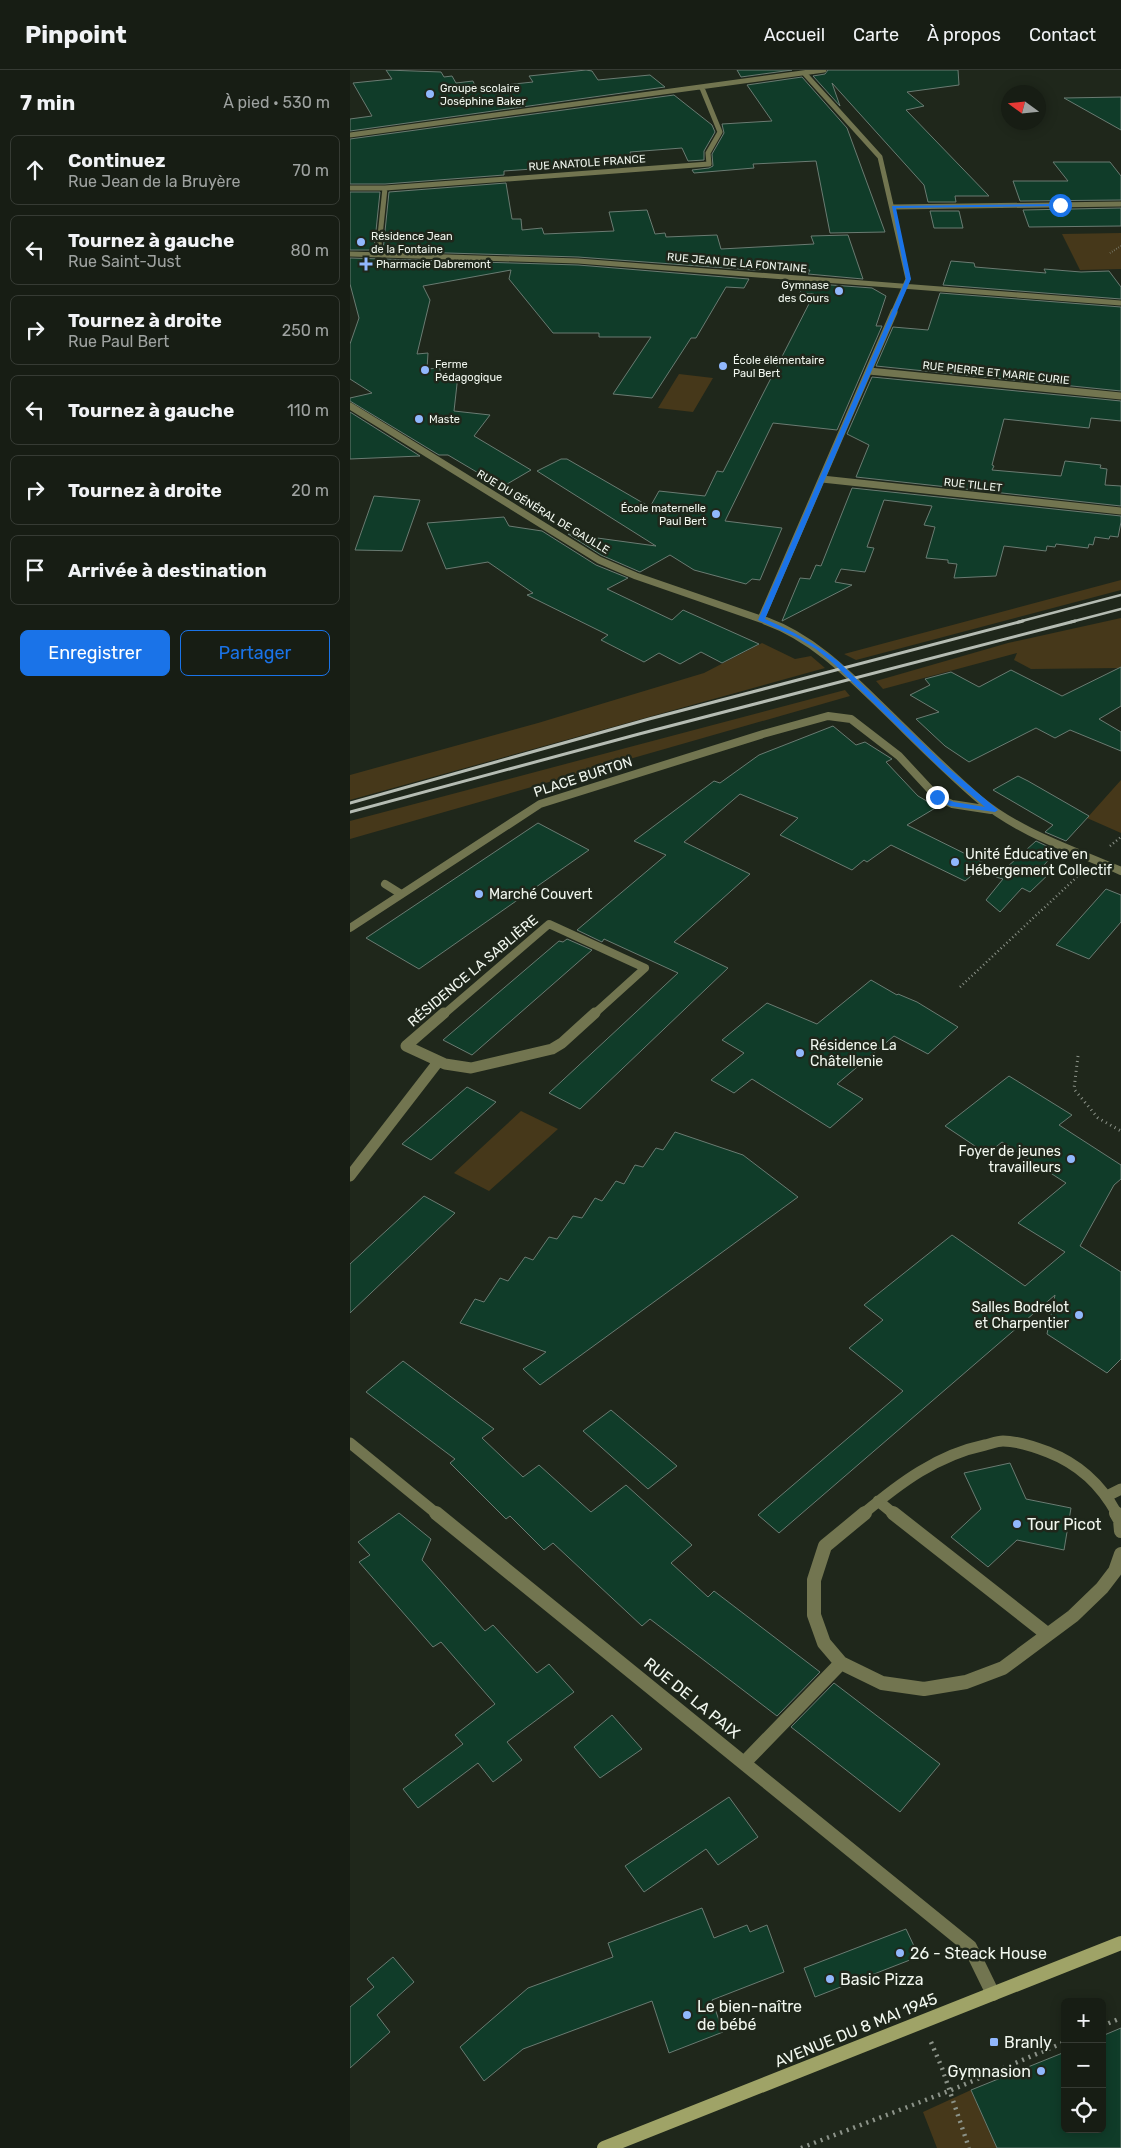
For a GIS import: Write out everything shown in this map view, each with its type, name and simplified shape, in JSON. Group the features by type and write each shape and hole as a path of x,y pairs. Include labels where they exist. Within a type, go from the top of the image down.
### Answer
{"main road":[{"name":"AVENUE DU 8 MAI 1945","path":"604,2148 1121,1943"}],"street":[{"path":"350,135 824,70"},
{"path":"761,620 908,279 880,157 805,74"},
{"name":"RUE ANATOLE FRANCE","path":"385,188 709,164 708,153 720,132 702,88"},
{"path":"350,188 385,188 378,255"},
{"path":"893,207 1121,204"},
{"name":"RUE JEAN DE LA FONTAINE","path":"350,254 578,261 1121,303"},
{"name":"RUE PIERRE ET MARIE CURIE","path":"869,370 1121,396"},
{"name":"RUE DU GÉNÉRAL DE GAULLE","path":"350,406 599,560 636,576 798,635 836,663 945,769 981,801 1031,832 1121,871"},
{"name":"RUE TILLET","path":"822,478 1121,511"},
{"name":"PLACE BURTON","path":"350,928 540,804 828,716 851,720"},
{"name":"RUE DU GÉNÉRAL DE GAULLE","path":"851,720 899,756 929,790 944,801 961,806 995,810"},
{"path":"384,884 402,894"},
{"name":"RÉSIDENCE LA SABLIÈRE","path":"549,924 645,968 562,1043 552,1049 471,1068 458,1069 438,1062 406,1046 549,924"},
{"path":"350,1176 438,1062"},
{"path":"1121,1531 1120,1520 1107,1496 1089,1476 1067,1459 1040,1449 1003,1441 966,1449 936,1461 900,1483 825,1546 814,1580 814,1615 824,1643 840,1663 882,1683 924,1689 966,1682 1003,1668 1073,1616 1102,1588 1115,1571 1121,1554"},
{"name":"RUE DE LA PAIX","path":"350,1444 970,1947 993,1994"},
{"path":"1107,1496 1121,1489"},
{"path":"878,1501 1047,1634"},
{"path":"744,1763 840,1663"}],"path":[{"path":"1110,253 1121,246"},
{"path":"960,987 1095,860"},
{"path":"1078,1056 1074,1088 1098,1118 1121,1131"},
{"path":"1106,2024 1121,2018"},
{"path":"922,2023 969,2148"},
{"path":"801,2148 949,2091 1063,2043"}],"shaded area":[{"path":"1121,233 1121,269 1080,270 1062,234"},
{"path":"679,374 713,378 693,412 658,408"},
{"path":"1121,580 1121,590 856,660 844,654"},
{"path":"1121,618 1121,668 1031,669 1014,660 1017,653 883,689 876,681 1008,643"},
{"path":"762,643 795,659 811,656 825,668 350,800 350,775 538,723 704,673"},
{"path":"845,690 850,696 350,839 350,821"},
{"path":"1121,780 1121,833 1087,818"},
{"path":"521,1111 558,1129 489,1191 454,1173"},
{"path":"971,2090 997,2148 937,2148 923,2112"}],"building":[{"path":"386,70 441,72 444,77 452,76 456,83 473,81 476,88 533,82 529,76 586,70 592,71 598,80 650,75 665,87 350,131 350,119 372,116 353,83 392,79"},
{"path":"737,70 792,70 741,77"},
{"path":"828,70 958,70 959,85 907,92 924,106 906,110 989,196 955,196 956,202 928,202 924,185 832,83 840,106 813,76 825,74"},
{"path":"802,77 847,128 885,232 830,233 816,161 753,164 754,168 694,173 692,170 713,166 712,154 724,133 722,124 772,121 747,85"},
{"path":"674,95 712,125 715,132 704,151 704,160 688,161 682,148 630,152 633,162 504,171 504,175 385,184 350,184 350,139"},
{"path":"1121,97 1121,130 1064,98"},
{"path":"1053,162 1110,162 1121,176 1121,200 1020,201 1013,181 1068,181"},
{"path":"506,183 512,219 521,219 522,230 542,228 544,234 614,231 609,212 647,210 655,234 665,233 666,237 717,235 721,249 814,244 811,236 848,235 863,279 808,274 810,270 787,270 786,268 753,270 578,257 383,251 389,192"},
{"path":"350,192 380,192 374,250 350,250"},
{"path":"1121,208 1121,226 1029,227 1023,210"},
{"path":"930,211 959,211 963,228 934,228"},
{"path":"350,258 578,265 749,279 744,288 726,287 696,338 691,338 652,398 613,394 651,337 599,337 599,333 553,333 509,279 511,270 423,286 430,300 417,354 428,353 427,369 440,368 440,376 458,375 454,411 490,415 474,436 531,470 502,487 448,455 439,455 350,401 350,398 372,393 350,379 350,344 359,318 350,284"},
{"path":"951,261 974,263 975,267 1046,273 1044,269 1081,272 1109,271 1121,287 1121,299 943,285"},
{"path":"804,283 872,288 886,296 876,326 882,326 837,430 773,423 725,521 782,528 760,580 752,579 746,584 694,570 670,555 640,572 601,555 568,534 656,546 537,471 561,459 567,459 650,507 659,491 705,496 717,471 723,472 814,294 800,293"},
{"path":"940,293 1121,307 1121,391 876,366 893,327 928,330"},
{"path":"872,377 1121,401 1121,421 1091,418 1089,428 1004,419 992,470 1061,476 1065,461 1101,465 1100,468 1107,469 1105,485 1121,486 1121,506 856,477 869,445 847,434"},
{"path":"350,412 420,456 350,459"},
{"path":"852,488 1121,516 1121,522 1118,537 1110,536 1109,539 1095,537 1093,545 1089,544 1088,548 1056,544 1055,547 1047,546 1046,551 1004,546 996,576 954,578 957,564 948,563 948,560 926,558 935,527 924,525 932,506 884,500 867,547 874,548 865,572 841,569 835,582 852,585 782,621 800,578 810,579 816,565 821,566"},
{"path":"374,496 420,500 402,551 355,550"},
{"path":"504,517 509,526 542,531 596,565 628,578 607,589 672,620 683,610 759,644 722,663 701,652 680,664 659,653 644,662 601,640 608,635 527,595 533,593 488,562 446,569 427,523"},
{"path":"1121,667 1121,706 1099,719 1121,732 1121,751 1070,730 1055,738 1036,728 969,762 945,746 916,719 939,712 910,695 930,685 925,679 951,672 979,687 1011,670 1062,696"},
{"path":"833,726 856,745 865,742 892,759 886,762 918,796 937,807 907,825 986,864 965,881 891,845 867,862 864,860 852,870 780,835 798,818 740,794 684,842 750,874 674,942 728,968 580,1109 549,1093 678,973 604,939 602,942 577,930 666,855 634,841 714,781 720,783 759,755"},
{"path":"1018,776 1089,816 1066,841 1045,832 1053,825 993,790"},
{"name":"Marché Couvert","path":"538,823 589,850 419,969 366,938"},
{"path":"1036,841 1057,851 1043,866 1053,870 1030,892 1022,888 1000,912 986,900 1003,879 996,877"},
{"path":"1106,889 1121,895 1121,922 1089,959 1056,945"},
{"path":"567,939 592,950 472,1055 443,1040 559,941 563,942"},
{"name":"Résidence La Châtellenie","path":"871,980 897,995 917,1002 958,1027 928,1054 894,1036 837,1084 863,1099 830,1128 752,1079 734,1093 711,1080 744,1053 722,1040 767,1003 817,1024"},
{"path":"1009,1076 1072,1115 1059,1125 1121,1165 1121,1179 1114,1185 1080,1246 1121,1272 1121,1359 1107,1373 1047,1334 1055,1295 779,1533 758,1515 903,1391 849,1348 883,1320 864,1305 952,1235 1025,1286 1065,1252 1018,1223 1066,1183 1002,1142 987,1154 945,1126"},
{"path":"467,1087 496,1102 431,1160 402,1144"},
{"path":"675,1132 743,1155 798,1197 540,1385 523,1369 546,1352 460,1323 475,1299 484,1302 500,1278 508,1281 525,1257 533,1260 549,1237 557,1239 573,1216 582,1218 595,1198 602,1201 616,1181 624,1184 635,1165 643,1167 656,1148 663,1150"},
{"path":"424,1196 455,1213 350,1313 350,1264"},
{"path":"403,1361 494,1429 482,1438 523,1477 539,1465 591,1512 626,1485 692,1545 671,1563 708,1597 714,1591 820,1672 777,1716 650,1619 642,1626 553,1543 544,1550 510,1516 506,1519 450,1463 455,1459 366,1392"},
{"path":"611,1410 677,1466 648,1489 583,1431"},
{"name":"Tour Picot","path":"1010,1463 1026,1499 1071,1508 1064,1550 1017,1540 988,1567 951,1537 981,1509 964,1473"},
{"path":"399,1513 431,1539 422,1560 485,1631 493,1625 537,1673 549,1664 574,1692 507,1742 522,1760 493,1782 478,1763 418,1808 403,1789 463,1744 455,1735 495,1704 441,1642 433,1647 359,1562 370,1555 358,1542"},
{"path":"834,1683 940,1764 900,1812 791,1727"},
{"path":"612,1715 642,1749 600,1778 574,1747"},
{"path":"729,1797 758,1837 718,1865 706,1849 644,1892 625,1866"},
{"path":"702,1908 714,1938 747,1925 750,1932 767,1925 784,1972 712,2000 723,2032 669,2053 652,2001 523,2049 484,2081 460,2047 528,1988 613,1957 608,1943"},
{"path":"906,1929 914,1946 915,1958 815,1997 804,1968"},
{"path":"393,1957 414,1982 377,2015 390,2032 350,2068 350,2007 374,1987 367,1979"},
{"name":"Gymnasion","path":"1121,2028 1121,2148 997,2148 971,2090 1061,2054 1061,2133 1106,2133 1106,2034"}],"railway":[{"path":"1018,622 1121,595"},
{"path":"1071,622 1121,609"},
{"path":"350,803 649,719 1023,621"},
{"path":"350,812 639,734 1075,621"}],"place":[{"name":"Groupe scolaire Joséphine Baker","path":"430,94"},
{"name":"Résidence Jean de la Fontaine","path":"361,242"},
{"name":"Pharmacie Dabremont","path":"366,264"},
{"name":"Gymnase des Cours","path":"839,291"},
{"name":"École élémentaire Paul Bert","path":"723,366"},
{"name":"Ferme Pédagogique","path":"425,370"},
{"name":"Maste","path":"419,419"},
{"name":"École maternelle Paul Bert","path":"716,514"},
{"name":"Unité Éducative en Hébergement Collectif","path":"955,862"},
{"name":"Marché Couvert","path":"479,894"},
{"name":"Résidence La Châtellenie","path":"800,1053"},
{"name":"Foyer de jeunes travailleurs","path":"1071,1159"},
{"name":"Salles Bodrelot et Charpentier","path":"1079,1315"},
{"name":"Tour Picot","path":"1017,1524"},
{"name":"26 - Steack House","path":"900,1953"},
{"name":"Basic Pizza","path":"830,1979"},
{"name":"Le bien-naître de bébé","path":"687,2015"},
{"name":"Branly","path":"994,2042"},
{"name":"Gymnasion","path":"1041,2071"}],"route":[{"path":"937,797 952,804 995,810 981,801 945,769 836,663 818,648 798,635 761,620 908,279 893,207 1060,205"}]}
